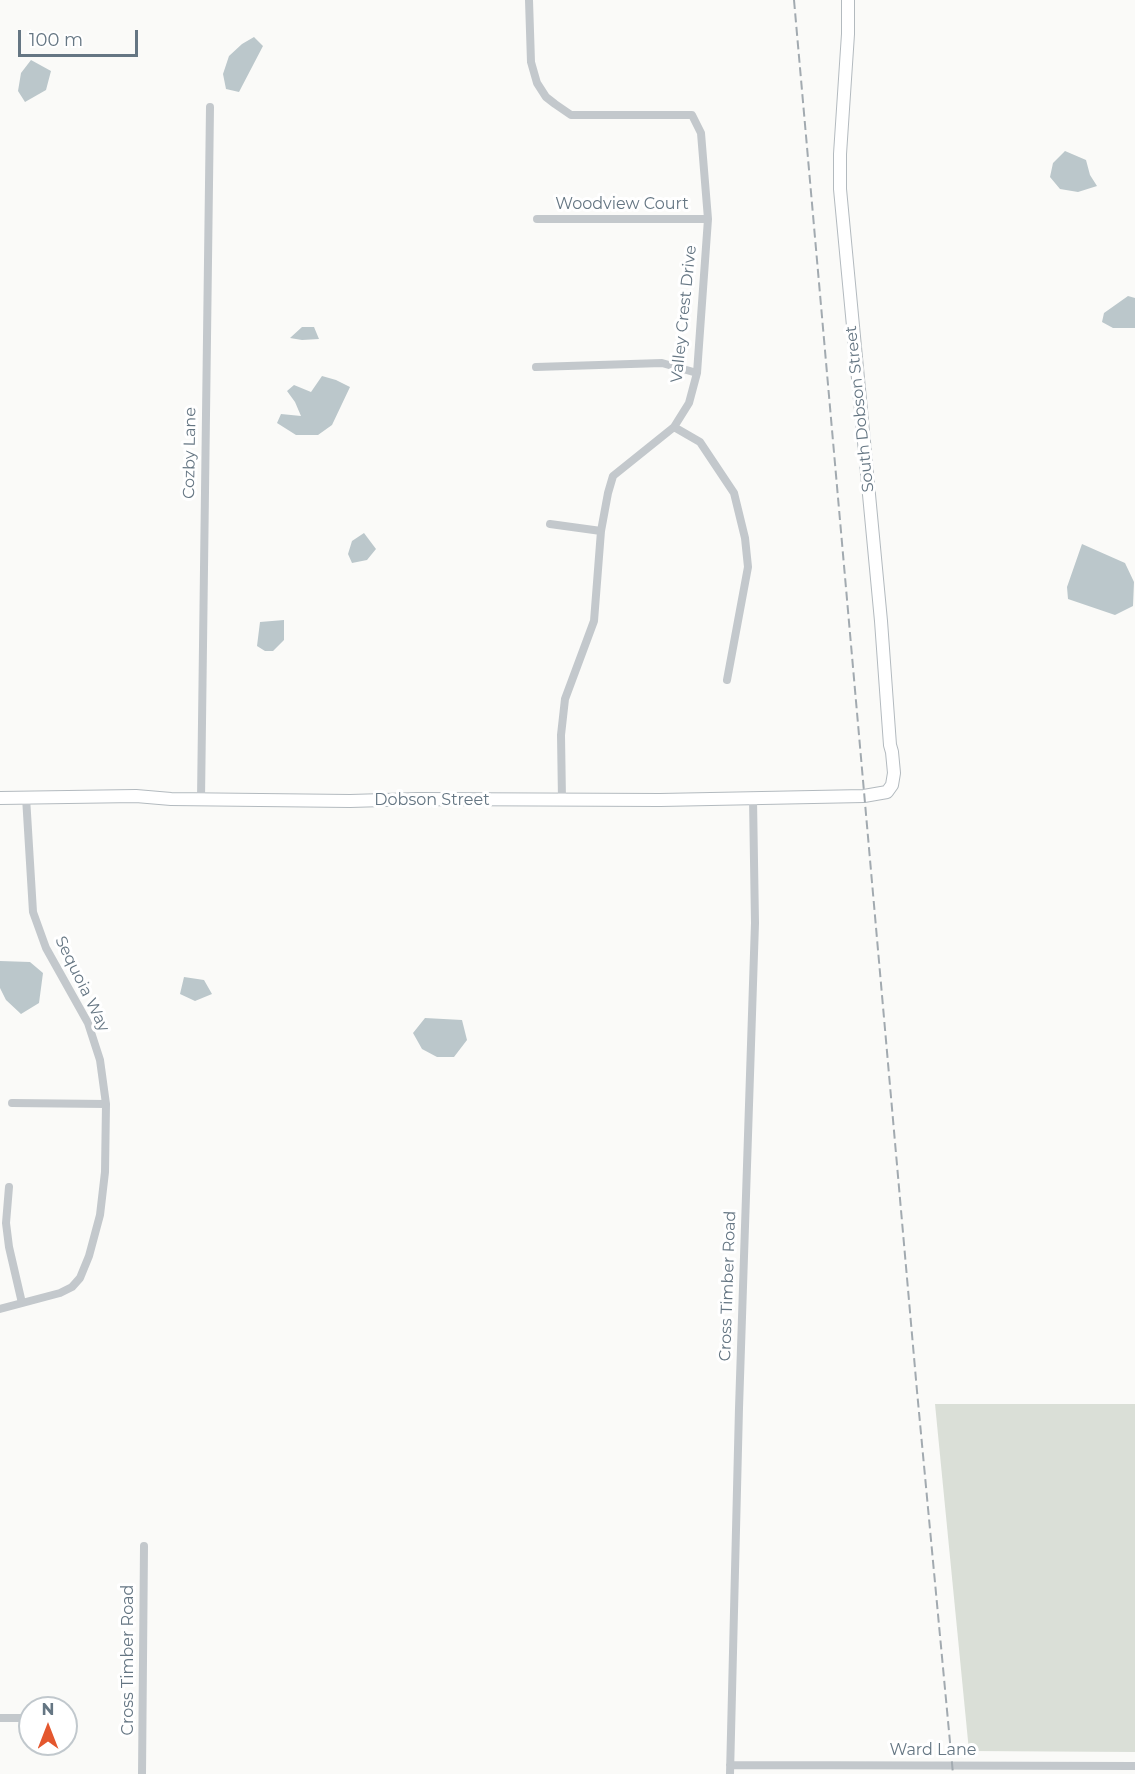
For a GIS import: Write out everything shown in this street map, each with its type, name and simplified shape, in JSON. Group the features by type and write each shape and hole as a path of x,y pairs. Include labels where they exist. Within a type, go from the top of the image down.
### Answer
{"street":[{"name":"Valley Crest Drive","path":"529,0 531,62 537,83 546,97 555,104 571,115 692,115 701,133 708,219 697,373 689,403 674,427 613,476 601,531 594,621 565,699 561,735 562,800"},
{"name":"South Dobson Street","path":"848,0 840,189 894,773 892,785 887,792 864,796"},
{"name":"Cozby Lane","path":"201,799 210,107"},
{"name":"Woodview Court","path":"537,219 708,219"},
{"path":"536,367 662,363 697,373"},
{"path":"674,427 700,442 734,493 745,538 748,567 727,680"},
{"path":"550,524 601,531"},
{"name":"Dobson Street","path":"0,798 136,796 201,799 562,800 864,796"},
{"name":"Sequoia Way","path":"22,1303 60,1293 72,1287 80,1278 89,1256 100,1215 105,1172 106,1104 100,1060 88,1023 46,948 33,912 26,797"},
{"name":"Cross Timber Road","path":"730,1770 755,923 753,799"},
{"path":"12,1103 106,1104"},
{"path":"0,1309 22,1303 7,1231 9,1187"},
{"name":"Cross Timber Road","path":"142,1774 144,1546"},
{"path":"0,1718 18,1718"},
{"name":"Ward Lane","path":"730,1770 1135,1766"}],"shaded area":[{"path":"254,37 263,46 239,92 226,89 223,74 229,56"},
{"path":"31,60 51,71 46,90 25,102 18,91 21,73"},
{"path":"1065,151 1086,160 1090,175 1097,186 1078,192 1060,189 1050,177 1053,163"},
{"path":"1128,296 1135,298 1135,328 1113,328 1102,322 1104,313"},
{"path":"302,327 314,327 319,339 290,338"},
{"path":"322,376 350,387 332,425 318,435 296,435 277,423 281,414 301,416 287,391 294,385 311,392"},
{"path":"364,533 376,549 367,560 352,563 348,554 352,541"},
{"path":"1082,544 1125,563 1134,582 1133,606 1115,615 1068,599 1067,587"},
{"path":"284,620 284,640 273,651 265,651 257,646 260,622"},
{"path":"0,961 30,962 43,973 39,1003 21,1014 6,1000 0,988"},
{"path":"184,977 204,980 212,994 195,1001 180,994"},
{"path":"425,1018 462,1020 467,1040 454,1057 437,1057 422,1049 413,1033"},
{"path":"935,1404 1135,1404 1135,1752 969,1751"}],"railway":[{"path":"794,0 953,1774"}]}
